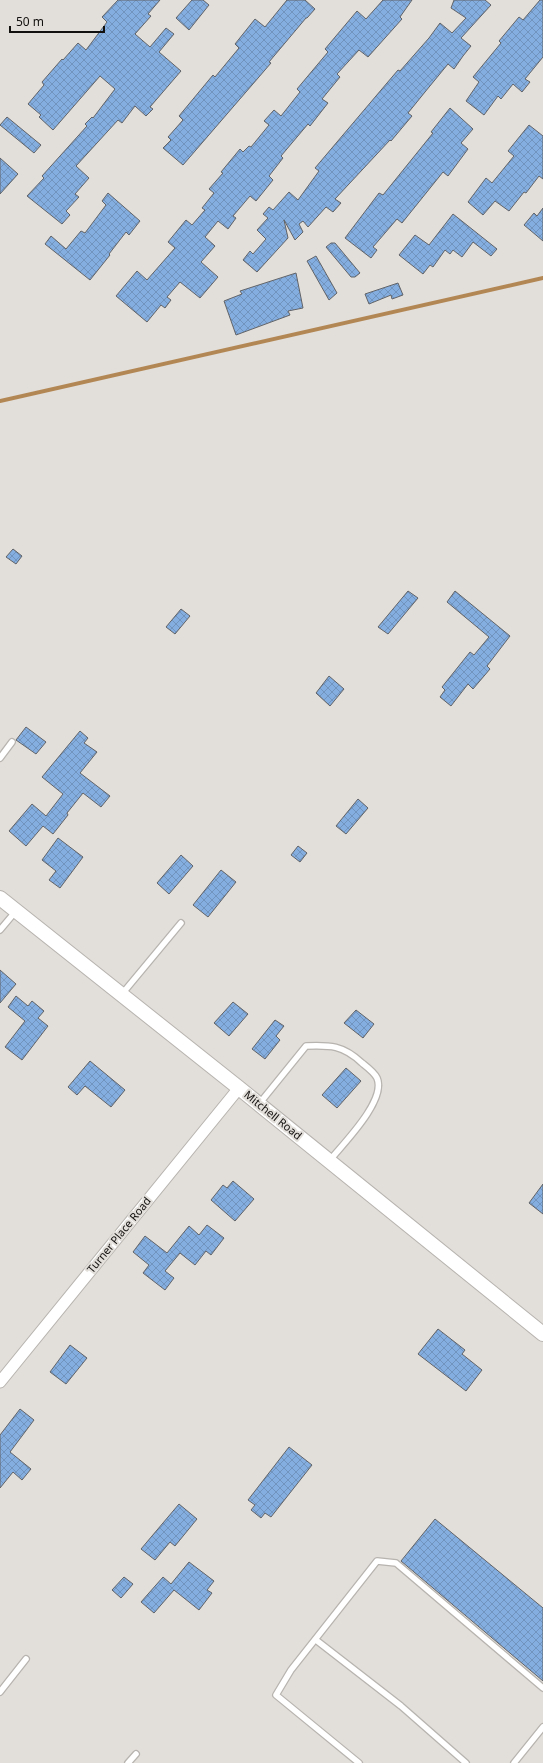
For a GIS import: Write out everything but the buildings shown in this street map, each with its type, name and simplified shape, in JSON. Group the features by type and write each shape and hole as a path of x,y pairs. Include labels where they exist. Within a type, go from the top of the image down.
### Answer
{"street":[{"name":"Mitchell Road","path":"0,898 259,1104 543,1334"},
{"name":"Turner Place Road","path":"0,1382 239,1088"}],"lane":[{"path":"0,758 12,742"},
{"path":"0,930 16,911"},
{"path":"121,994 181,923"},
{"path":"259,1104 306,1046 330,1045 341,1048 354,1055 377,1079 378,1091 369,1112 329,1161"},
{"path":"359,1763 276,1696 291,1670 316,1640 373,1564 377,1561 396,1563 543,1688"},
{"path":"316,1640 401,1706 466,1763"},
{"path":"0,1692 26,1659"},
{"path":"514,1763 543,1727"},
{"path":"128,1763 136,1754"}],"waterway":[{"path":"0,401 543,278"}]}
